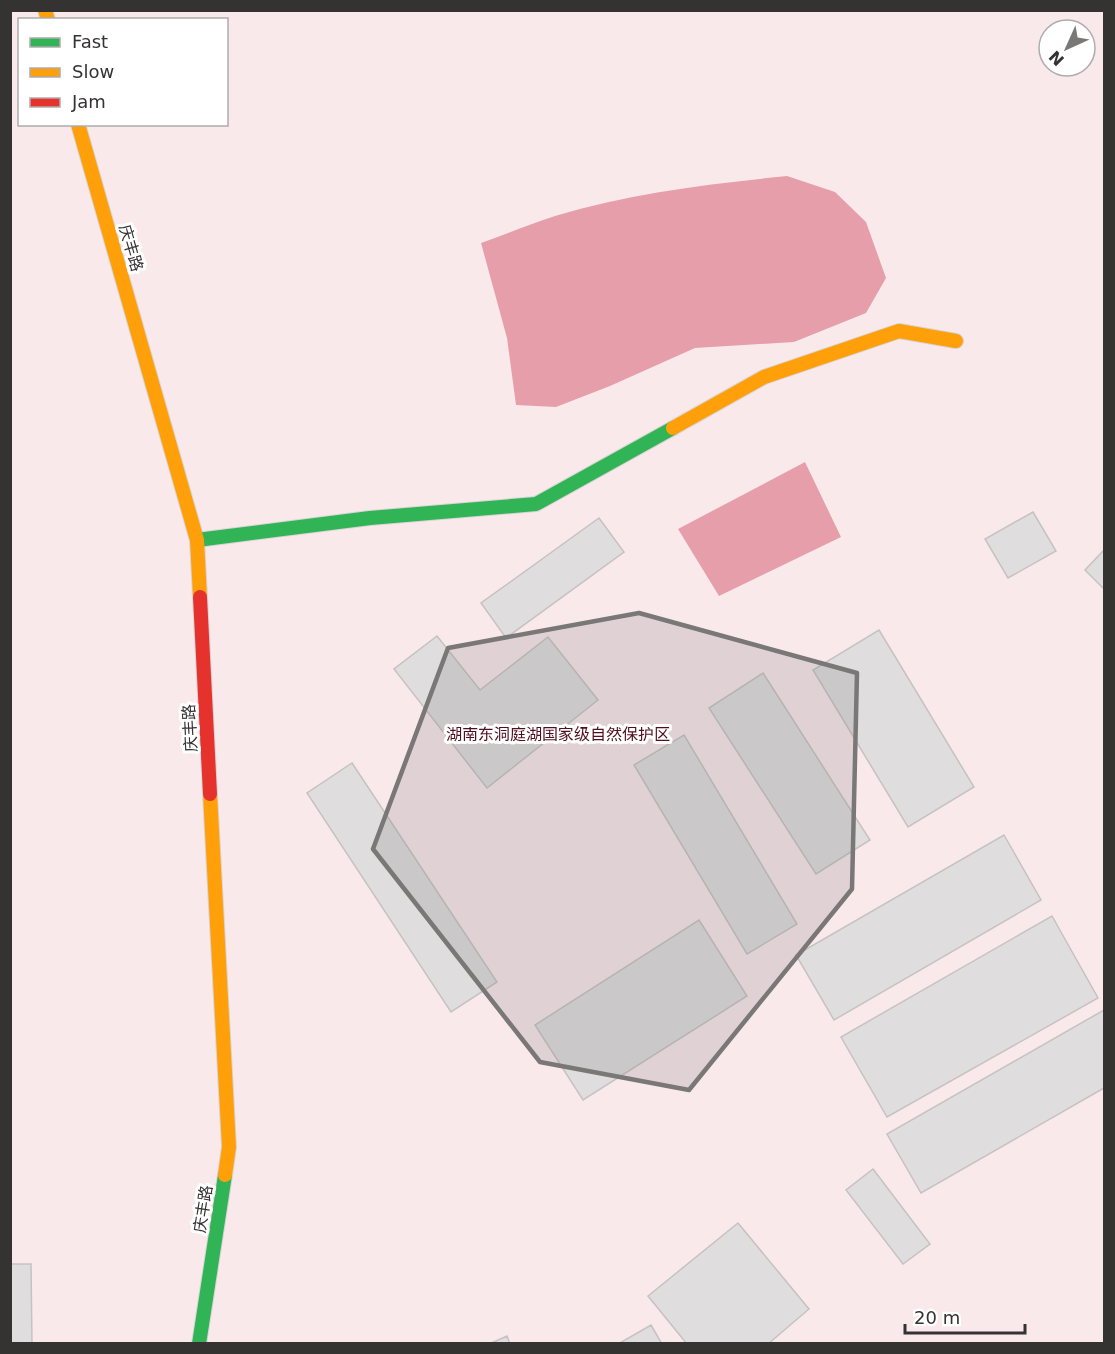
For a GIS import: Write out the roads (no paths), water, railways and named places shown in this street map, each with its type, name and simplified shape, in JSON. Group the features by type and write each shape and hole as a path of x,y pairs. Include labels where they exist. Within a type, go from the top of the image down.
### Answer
{"street":[{"name":"庆丰路","path":"79,126 197,540 229,1147 199,1344"},
{"path":"197,540 370,518 536,504 764,377 898,331 956,341"}],"park label":[{"name":"湖南东洞庭湖国家级自然保护区","path":"558,734"}]}
